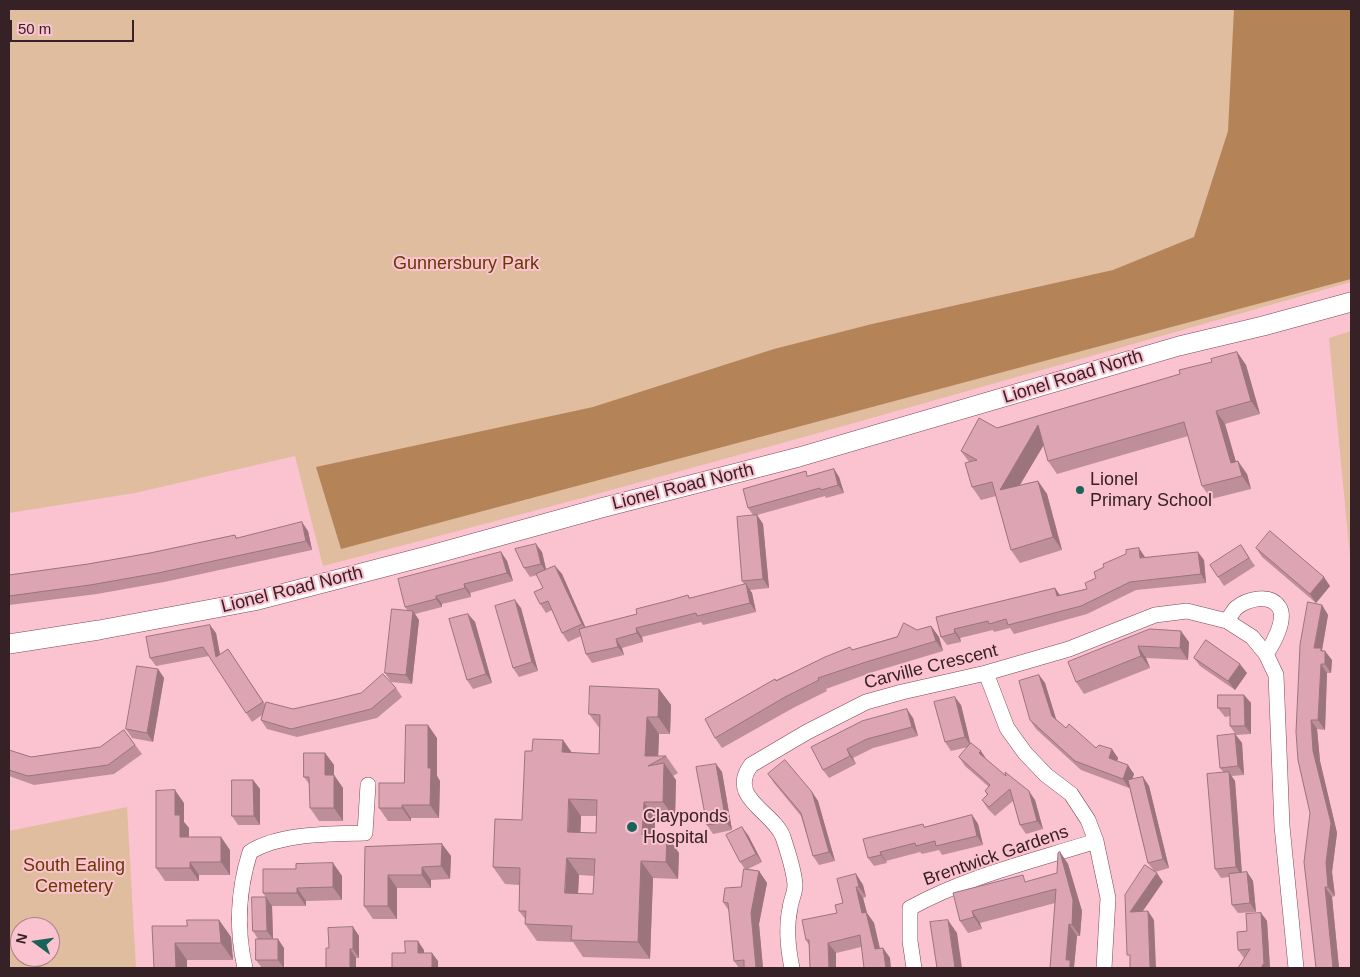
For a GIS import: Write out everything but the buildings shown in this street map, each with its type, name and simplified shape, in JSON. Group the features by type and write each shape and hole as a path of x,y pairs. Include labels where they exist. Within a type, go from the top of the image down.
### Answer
{"street":[{"name":"Lionel Road North","path":"9,644 192,613 274,596 585,512 799,457 1179,346 1351,302"},
{"path":"1227,621 1236,608 1252,600 1264,598 1280,607 1282,617 1276,640 1266,654"},
{"name":"Carville Crescent","path":"792,968 788,947 789,908 795,887 791,863 782,834 771,818 750,799 745,790 744,780 750,765 866,702 902,692 986,674 1069,649 1155,615 1187,610 1227,621 1252,637 1266,654 1276,675 1282,826 1296,968"},
{"path":"986,674 1007,728 1025,753 1046,775 1071,794 1088,820 1096,841 1108,898 1104,968"},
{"path":"245,968 240,925 240,895 242,876 250,852 257,847 317,834 365,833 368,786"},
{"name":"Brentwick Gardens","path":"914,968 910,941 910,908 930,897 964,883 1096,841"}],"green space":[{"name":"Gunnersbury Park","path":"9,9 1351,9 1351,282 710,463 323,566 295,456 135,493 9,513"},
{"path":"1351,331 1351,567 1329,338"},
{"name":"South Ealing Cemetery","path":"127,807 136,968 9,968 9,831"}],"shaded area":[{"path":"1234,9 1351,9 1351,279 341,549 316,467 593,407 774,349 872,324 1113,270 1194,237 1228,131"}],"place":[{"name":"Lionel Primary School","path":"1080,490"},
{"name":"Clayponds Hospital","path":"632,827"}]}
